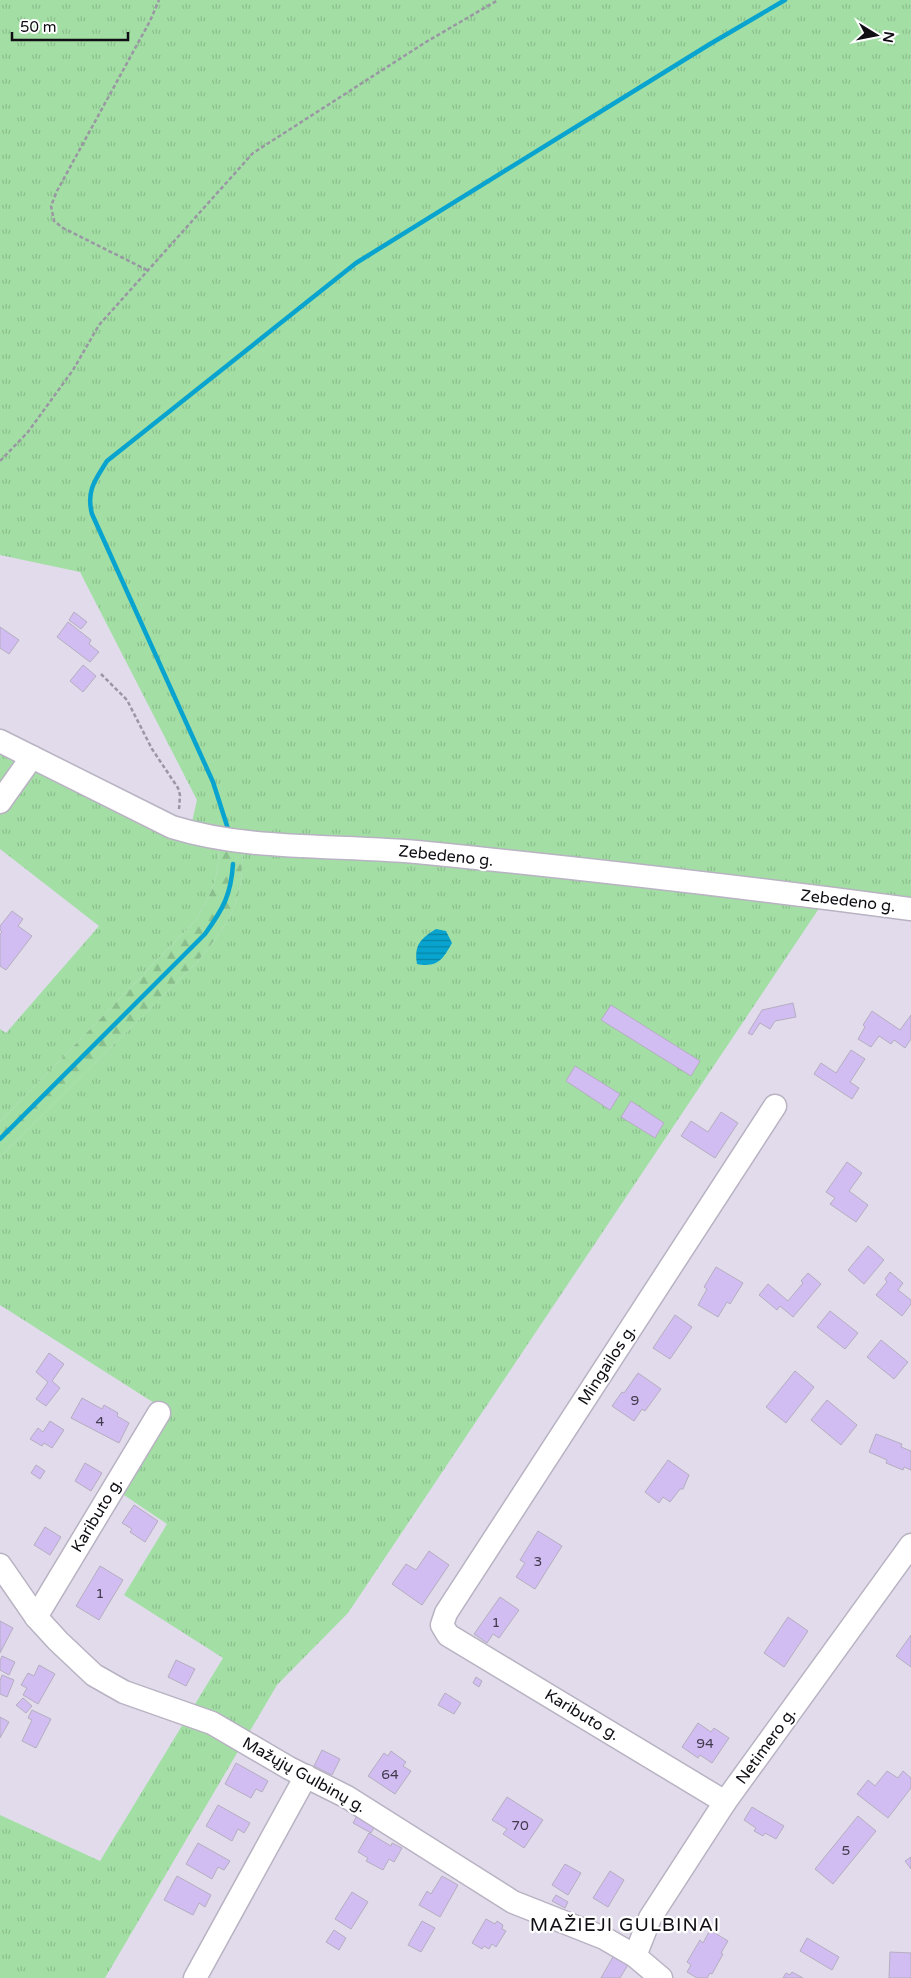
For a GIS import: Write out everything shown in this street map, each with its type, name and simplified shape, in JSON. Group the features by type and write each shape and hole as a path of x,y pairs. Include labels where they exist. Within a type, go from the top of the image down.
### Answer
{"street":[{"name":"Zebedeno g.","path":"0,741 172,827 197,835 254,842 425,853 911,909"},
{"path":"0,802 32,757"},
{"name":"Mingailos g.","path":"442,1625 446,1613 775,1106"},
{"name":"Kaributo g.","path":"36,1616 159,1413"},
{"name":"Netimero g.","path":"638,1965 650,1918 725,1802 911,1545"},
{"name":"Mažųjų Gulbinų g.","path":"0,1565 36,1616 58,1641 94,1675 124,1692 212,1723 347,1797 513,1902 604,1938 638,1965 661,1978"},
{"name":"Kaributo g.","path":"442,1625 448,1635 725,1802"},
{"path":"195,1978 306,1776"}],"path":[{"path":"148,270 63,228 54,221 51,206 150,21 159,0"},
{"path":"0,461 34,424 73,370 99,325 253,153 426,42 498,0"},
{"path":"101,674 126,700 152,749 178,788 180,802 172,827"}],"green space":[{"path":"0,0 911,0 911,904 229,832 191,826 197,800 80,572 0,555"},
{"path":"0,751 219,846 214,884 196,920 0,1122 0,1029 6,1033 99,926 0,849"},
{"path":"219,846 243,849 239,893 230,915 218,935 196,963 0,1157 0,1122 196,920 214,884"},
{"path":"243,849 406,858 820,907 348,1613 277,1685 105,1978 0,1978 0,1815 100,1861 223,1658 124,1595 167,1524 121,1493 170,1413 0,1305 0,1157 196,963 211,945 230,915 239,893"}],"water":[{"path":"436,929 446,931 452,943 446,954 439,961 430,965 417,964 416,952 419,943"}],"building":[{"path":"74,612 87,622 81,629 69,620"},
{"path":"68,622 91,640 89,644 99,652 90,662 57,637"},
{"path":"0,627 19,640 9,654 0,648"},
{"path":"83,665 96,676 83,692 70,681"},
{"path":"12,911 23,919 18,926 32,936 6,970 0,966 0,934 2,932 0,926"},
{"path":"793,1003 796,1017 775,1021 770,1029 760,1023 752,1035 748,1033 762,1010"},
{"path":"611,1005 700,1061 691,1076 601,1020"},
{"path":"872,1011 900,1030 911,1015 911,1039 905,1048 894,1040 891,1044 879,1036 871,1047 858,1039 865,1027 863,1025"},
{"path":"851,1050 865,1059 850,1082 859,1088 852,1099 814,1074 821,1063 836,1073"},
{"path":"575,1066 620,1094 610,1110 566,1081"},
{"path":"631,1101 664,1123 655,1138 621,1117"},
{"path":"721,1112 738,1123 715,1158 681,1136 691,1121 708,1132"},
{"path":"847,1162 862,1173 849,1191 868,1205 856,1222 830,1204 835,1198 826,1192"},
{"path":"868,1246 884,1260 864,1284 848,1270"},
{"path":"716,1267 743,1283 730,1304 727,1302 718,1317 698,1305 707,1289 704,1287"},
{"path":"890,1272 903,1283 898,1290 911,1300 911,1304 902,1316 876,1295 887,1282 885,1279"},
{"path":"808,1273 821,1284 793,1317 780,1306 777,1310 759,1295 768,1284 788,1301 803,1283 801,1281"},
{"path":"830,1311 858,1333 845,1349 817,1327"},
{"path":"675,1315 692,1327 670,1359 653,1348"},
{"path":"881,1340 908,1362 894,1379 867,1357"},
{"path":"49,1353 64,1364 52,1381 60,1388 46,1406 36,1399 48,1382 36,1372"},
{"path":"795,1371 814,1387 786,1423 766,1407"},
{"path":"638,1373 661,1389 645,1411 642,1409 634,1421 612,1406"},
{"path":"82,1398 102,1409 104,1405 118,1413 117,1416 129,1423 119,1443 71,1418"},
{"path":"827,1400 857,1425 841,1445 811,1420"},
{"path":"50,1421 64,1430 52,1448 44,1443 42,1446 30,1439 38,1428 43,1432"},
{"path":"876,1434 902,1444 901,1447 911,1451 911,1470 904,1467 903,1470 886,1463 887,1460 869,1452"},
{"path":"668,1460 689,1475 683,1489 680,1489 670,1502 663,1497 659,1503 645,1492"},
{"path":"85,1463 102,1473 91,1491 75,1481"},
{"path":"36,1465 45,1471 40,1479 31,1473"},
{"path":"134,1505 158,1521 145,1542 130,1532 132,1529 122,1523"},
{"path":"45,1527 61,1537 50,1555 34,1545"},
{"path":"538,1531 562,1546 535,1589 516,1577 525,1563 520,1560"},
{"path":"429,1551 449,1565 422,1605 392,1584 406,1564 416,1570"},
{"path":"100,1566 123,1580 99,1620 76,1606"},
{"path":"500,1597 519,1610 499,1638 493,1634 487,1643 474,1634"},
{"path":"788,1617 808,1631 784,1667 764,1653"},
{"path":"0,1621 13,1628 0,1653"},
{"path":"911,1635 911,1667 896,1656"},
{"path":"2,1656 15,1662 9,1675 0,1670"},
{"path":"176,1660 195,1669 186,1686 168,1677"},
{"path":"39,1665 55,1674 38,1704 23,1695 27,1688 21,1685 28,1673 34,1676"},
{"path":"2,1675 14,1680 7,1697 0,1694"},
{"path":"476,1677 482,1681 479,1687 473,1683"},
{"path":"445,1693 461,1703 454,1714 438,1705"},
{"path":"23,1698 32,1706 26,1713 16,1705"},
{"path":"32,1710 51,1719 36,1748 22,1741 32,1720 28,1718"},
{"path":"0,1717 9,1722 0,1738"},
{"path":"698,1723 711,1732 714,1728 729,1738 712,1763 700,1755 698,1758 682,1747"},
{"path":"322,1750 340,1759 332,1775 314,1766"},
{"path":"391,1751 406,1762 403,1766 411,1771 395,1794 368,1776 384,1753 388,1756"},
{"path":"236,1763 268,1781 262,1792 256,1789 251,1798 225,1784"},
{"path":"887,1771 898,1778 903,1771 911,1778 911,1788 888,1818 857,1794 868,1780 875,1786"},
{"path":"507,1797 543,1820 524,1848 503,1834 507,1829 492,1820"},
{"path":"218,1805 250,1823 244,1833 238,1829 232,1841 206,1826"},
{"path":"752,1807 784,1826 776,1839 765,1833 763,1836 754,1831 756,1828 744,1820"},
{"path":"359,1812 377,1822 371,1833 353,1823"},
{"path":"858,1816 876,1831 833,1884 815,1869"},
{"path":"369,1833 391,1846 392,1843 402,1848 394,1862 389,1859 383,1870 366,1861 368,1858 358,1852"},
{"path":"198,1843 230,1861 224,1870 218,1867 212,1879 186,1864"},
{"path":"911,1857 911,1869 905,1861"},
{"path":"565,1864 581,1873 568,1895 552,1885"},
{"path":"610,1871 624,1880 608,1907 593,1898"},
{"path":"177,1876 211,1895 205,1907 199,1903 193,1915 164,1900"},
{"path":"442,1876 458,1885 440,1917 419,1905 427,1891 431,1894"},
{"path":"352,1892 368,1902 351,1929 335,1919"},
{"path":"556,1895 568,1902 565,1908 552,1901"},
{"path":"486,1919 495,1924 497,1921 503,1925 502,1929 506,1931 496,1947 492,1944 489,1949 484,1946 482,1949 472,1943"},
{"path":"422,1921 435,1928 421,1952 408,1945"},
{"path":"334,1930 346,1938 339,1950 326,1942"},
{"path":"710,1930 728,1941 712,1974 710,1973 707,1978 697,1978 687,1972 691,1965 687,1962 700,1940 703,1943"},
{"path":"807,1938 839,1957 832,1970 800,1951"},
{"path":"890,1952 911,1953 911,1978 889,1978"},
{"path":"614,1955 629,1963 620,1978 601,1978"},
{"path":"792,1972 803,1978 783,1978 786,1973 790,1975"}],"waterway":[{"path":"229,832 213,782 92,514 90,506 91,492 95,480 107,461 356,263 710,44 785,0"},
{"path":"0,1139 205,934 225,901 233,864"}],"district":[{"name":"MAŽIEJI GULBINAI","path":"625,1925"}]}
